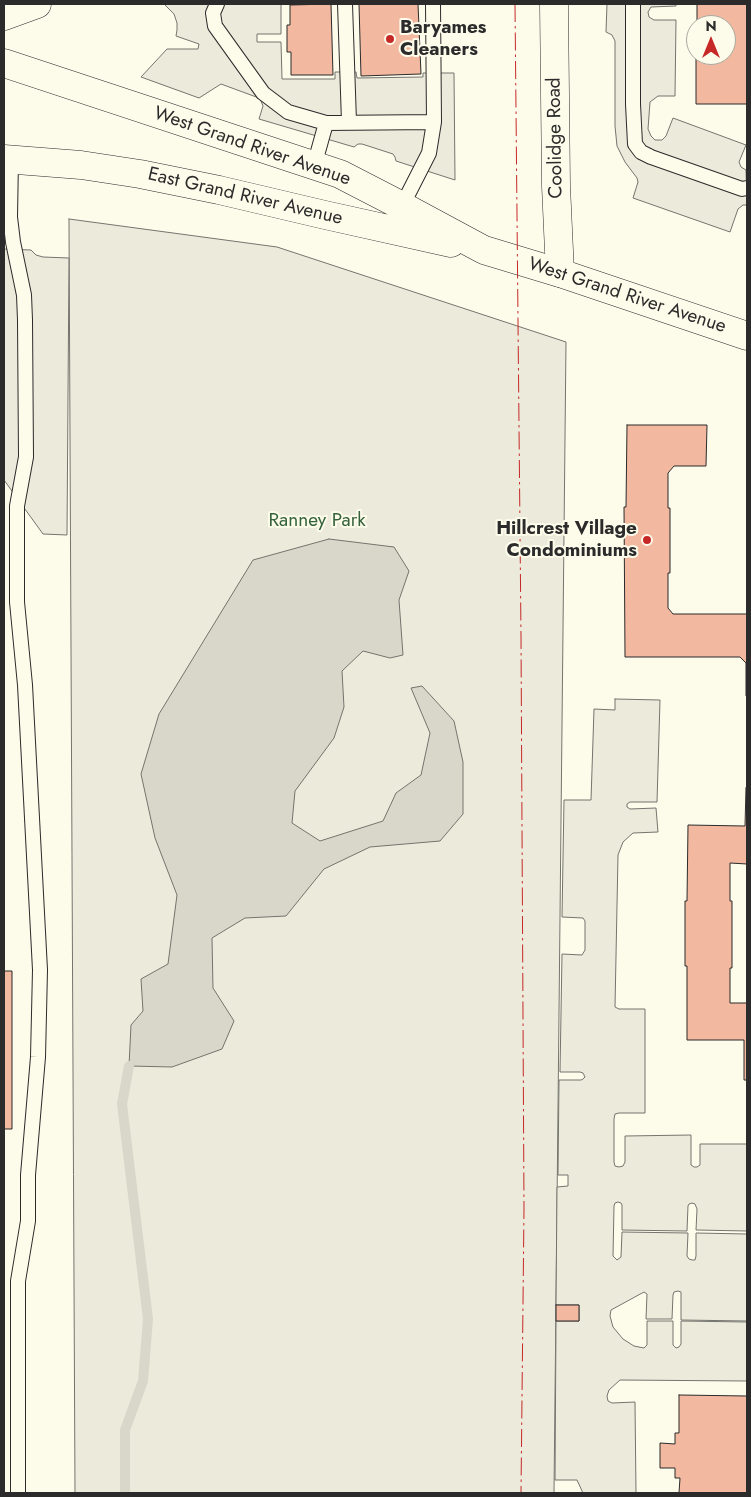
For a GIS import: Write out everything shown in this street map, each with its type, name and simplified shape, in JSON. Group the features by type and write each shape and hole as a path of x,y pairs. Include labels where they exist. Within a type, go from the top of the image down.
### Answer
{"main road":[{"path":"4,16 37,4"},
{"name":"Coolidge Road","path":"554,4 556,186 560,273"},
{"name":"West Grand River Avenue","path":"4,63 340,174 484,250 560,273 747,336"},
{"name":"East Grand River Avenue","path":"7,159 81,165 140,174 484,250"}],"lane":[{"path":"217,4 213,13 215,26 263,93 288,112 326,123 434,122"},
{"path":"345,4 349,122"},
{"path":"402,206 430,153 434,122 432,4"},
{"path":"634,4 635,144 641,152 651,157 742,189 747,188"},
{"path":"314,166 326,123"},
{"path":"7,159 10,217 24,295 26,320 26,457 10,506 10,602 25,685 40,970 38,1057 28,1175 28,1221 18,1281 18,1493"}],"green space":[{"name":"Ranney Park","path":"69,219 277,247 566,342 554,1493 75,1493"}],"shaded area":[{"path":"164,4 281,4 281,34 257,34 257,42 281,42 282,79 335,79 335,72 356,72 357,78 423,77 423,73 454,73 455,180 396,161 393,154 362,144 354,147 259,119 263,106 259,98 221,84 199,98 141,77 167,49 198,49 199,44 176,36 177,23 174,14"},
{"path":"607,4 676,4 676,6 651,7 648,12 649,17 654,20 676,20 675,96 658,96 650,102 648,129 655,140 662,140 666,136 673,118 746,145 739,162 741,167 746,170 747,205 743,205 738,209 730,232 633,198 638,182 637,178 625,162 617,146 615,126 615,41 612,35 606,32"},
{"path":"4,249 31,250 36,255 43,257 69,258 67,535 43,534 4,480"},
{"path":"329,539 394,547 409,571 399,600 403,655 390,658 363,651 342,671 344,707 334,738 295,791 292,823 320,841 383,821 396,793 421,775 430,733 411,688 422,686 454,721 463,762 463,814 440,841 370,847 324,869 286,916 245,918 212,938 213,988 234,1021 222,1049 172,1067 129,1066 131,1025 143,1011 141,979 168,964 177,895 155,838 141,774 159,714 253,560"},
{"path":"615,699 660,700 657,802 630,802 627,804 627,807 630,809 656,808 658,832 633,833 623,842 618,855 615,1007 619,1009 645,1009 645,1113 615,1114 614,1162 615,1166 619,1167 623,1166 625,1162 625,1136 691,1135 691,1165 694,1167 700,1165 700,1144 747,1144 747,1231 696,1230 697,1209 695,1204 692,1203 688,1206 687,1231 622,1230 622,1205 618,1202 614,1206 613,1256 617,1260 621,1257 622,1232 688,1233 687,1256 692,1260 695,1260 696,1256 696,1233 747,1234 747,1321 681,1320 681,1292 678,1291 674,1292 673,1295 672,1319 646,1319 647,1294 644,1292 611,1310 610,1316 613,1327 623,1339 634,1346 644,1348 647,1345 647,1321 673,1321 673,1345 676,1348 681,1344 681,1321 747,1322 747,1381 620,1380 609,1390 607,1396 608,1401 612,1403 635,1402 636,1493 583,1493 577,1480 555,1480 556,1321 579,1321 579,1305 556,1305 557,1187 568,1186 568,1175 558,1175 559,1080 581,1080 585,1077 580,1072 560,1072 562,954 582,955 585,950 585,921 583,918 562,917 564,800 591,800 594,709 615,710"}],"building":[{"path":"331,4 333,75 291,75 291,52 287,52 287,25 290,25 290,5"},
{"name":"Baryames Cleaners","path":"359,4 418,4 421,74 361,76"},
{"path":"697,4 747,4 747,104 696,104 696,65 736,65 736,15 697,15"},
{"name":"Hillcrest Village Condominiums","path":"627,425 707,425 706,466 674,466 668,473 670,573 668,573 668,608 673,614 747,614 747,696 746,663 740,657 625,657 624,507 626,507"},
{"path":"746,788 747,864 730,863 732,968 730,968 730,1003 747,1003 747,1080 744,1080 744,1040 687,1040 685,901 687,901 688,825 745,826"},
{"path":"4,971 12,971 12,1129 4,1129"},
{"path":"556,1305 579,1305 579,1321 556,1321"},
{"path":"679,1395 747,1396 747,1493 679,1493 680,1478 675,1478 675,1468 660,1468 660,1443 675,1444 675,1433 679,1433"}],"waterway":[{"path":"125,1493 125,1430 143,1381 148,1319 122,1104 129,1066"}],"power":[{"path":"515,4 524,1208 521,1493"}],"place":[{"name":"Baryames Cleaners","path":"390,39"},
{"name":"Hillcrest Village Condominiums","path":"647,540"}]}
